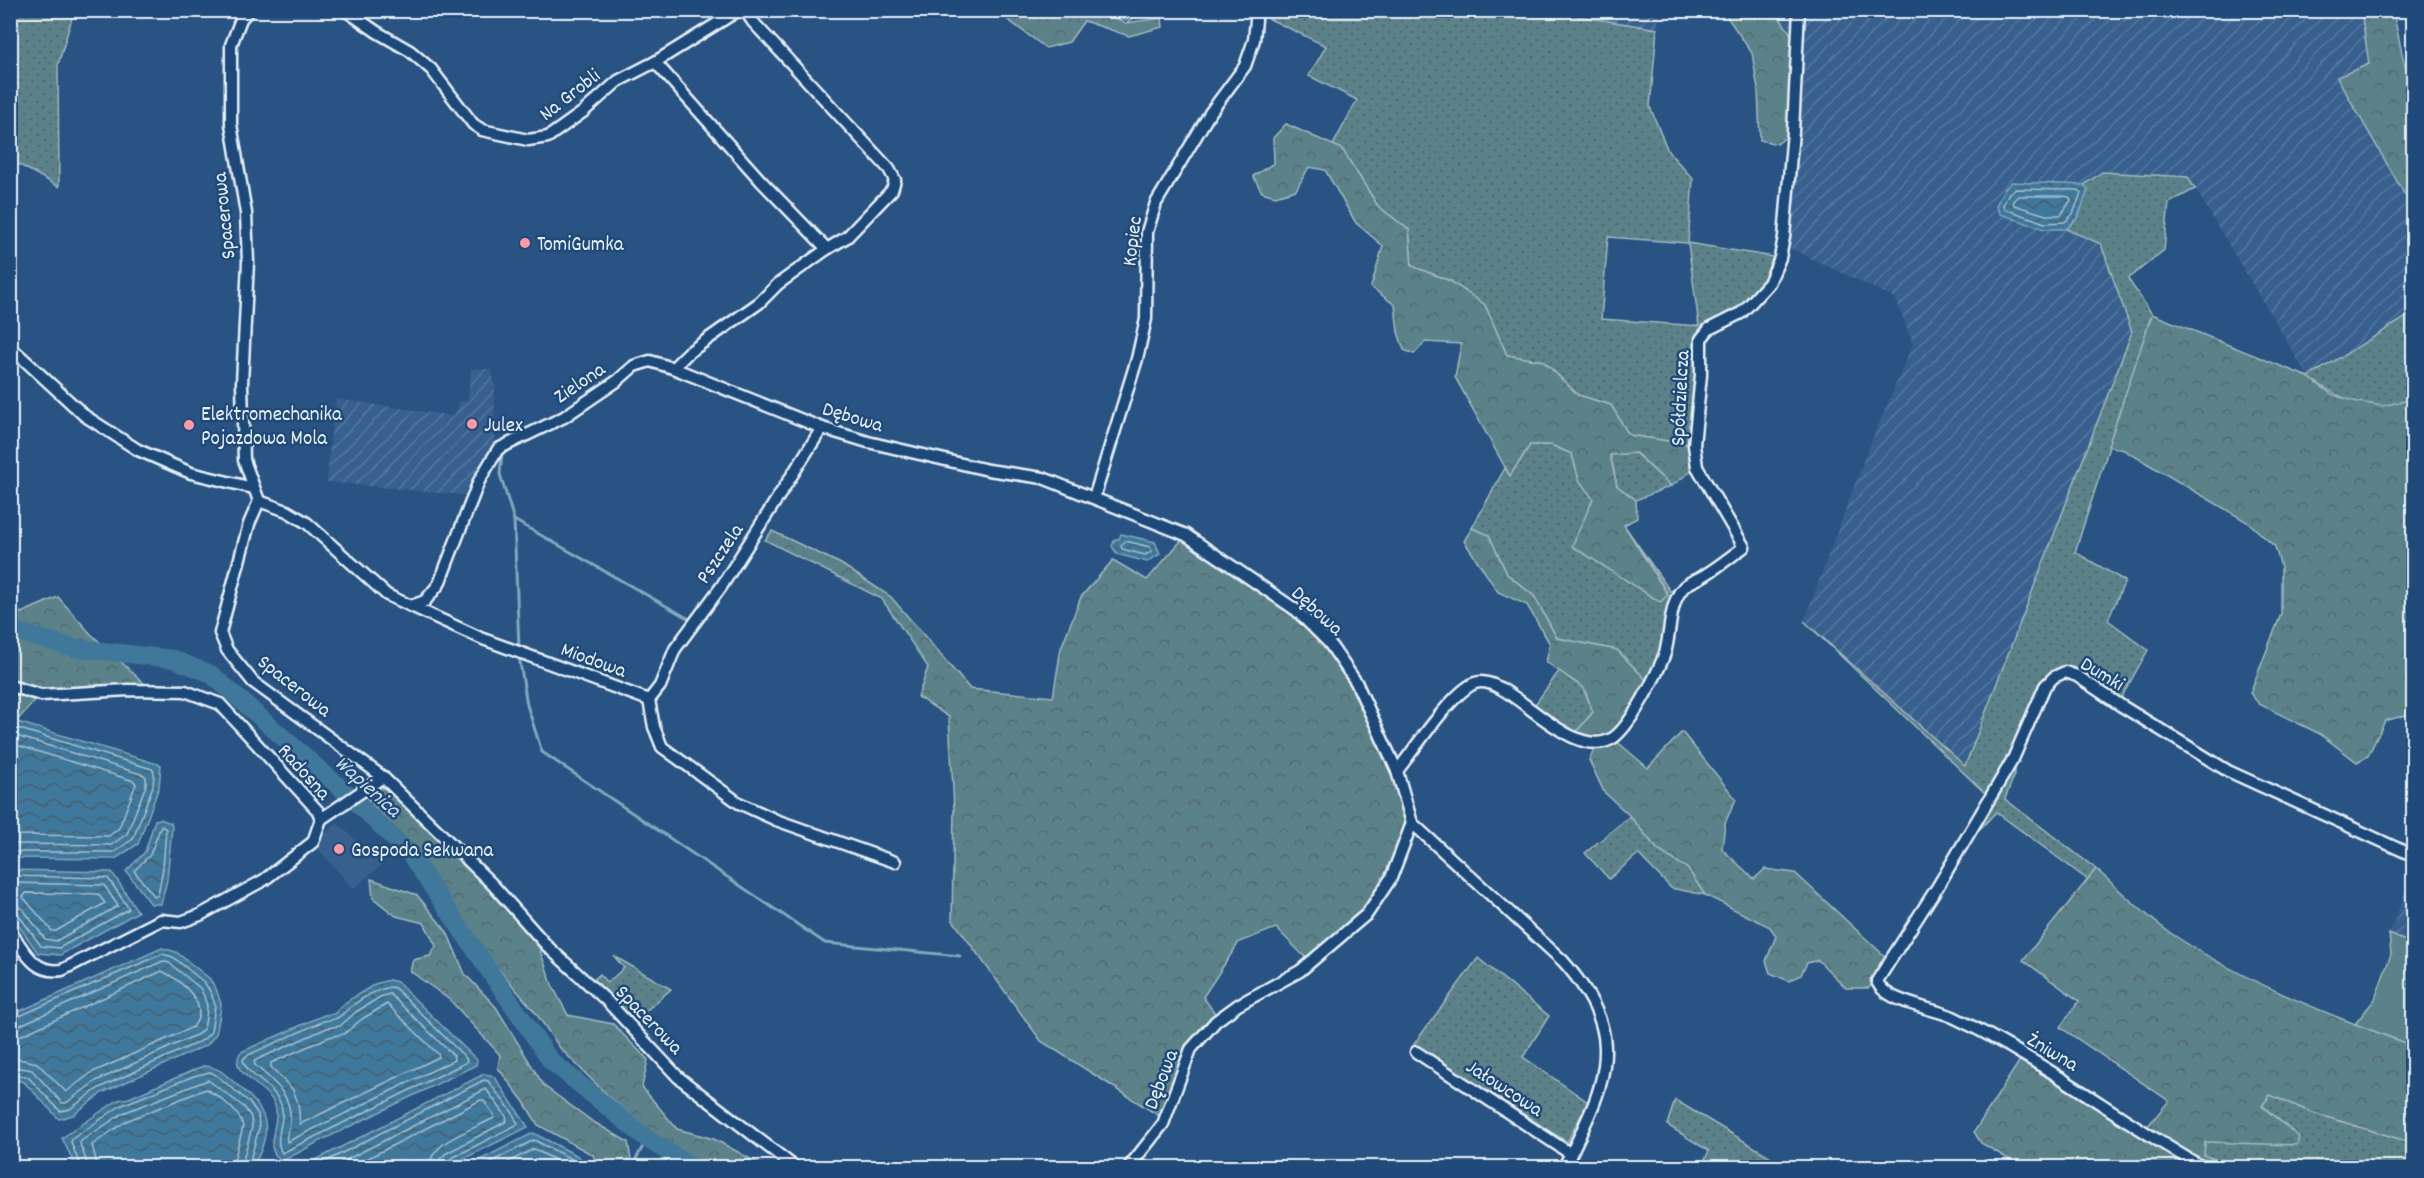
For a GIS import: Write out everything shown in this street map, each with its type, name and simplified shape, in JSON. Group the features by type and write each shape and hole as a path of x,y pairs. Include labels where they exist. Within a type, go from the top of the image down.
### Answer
{"street":[{"name":"Spacerowa","path":"249,10 241,19 231,45 231,124 246,213 248,262 243,405 244,460 259,501 249,524 220,633 227,650 252,681 382,777 493,885 548,947 606,1000 678,1077 796,1167"},
{"name":"Na Grobli","path":"345,10 377,32 411,51 431,69 473,124 482,130 528,140 548,137 583,112 618,81 655,62 739,10"},
{"path":"673,368 688,353 759,303 778,284 847,237 892,190 895,180 889,169 753,22 745,10"},
{"name":"Kopiec","path":"1094,498 1142,339 1146,319 1147,232 1156,203 1208,117 1245,66 1254,40 1257,10"},
{"name":"Spółdzielcza","path":"1397,771 1459,693 1477,682 1492,683 1581,741 1599,743 1613,738 1651,685 1665,653 1677,598 1684,586 1744,547 1697,467 1694,445 1701,375 1701,339 1709,329 1741,313 1749,305 1769,283 1780,258 1784,237 1793,131 1799,10"},
{"path":"655,62 761,181 827,249"},
{"path":"10,350 18,354 86,416 138,450 191,473 253,488"},
{"name":"Zielona","path":"411,606 425,601 439,584 479,481 498,449 564,417 617,381 634,366 650,361 673,368"},
{"name":"Dębowa","path":"673,368 822,428 868,442 988,470 1043,478 1186,535 1296,610 1329,643 1356,682 1397,771 1412,823 1391,878 1367,914 1300,971 1238,1005 1216,1021 1191,1049 1163,1124 1128,1167"},
{"name":"Pszczela","path":"649,700 660,686 675,649 721,587 822,428"},
{"name":"Miodowa","path":"259,501 287,511 307,523 387,595 483,639 649,700"},
{"name":"Dumki","path":"1877,981 1944,876 2013,759 2045,686 2054,676 2065,672 2078,676 2120,705 2228,771 2414,856"},
{"name":"Radosna","path":"10,686 40,695 128,690 185,691 220,704 318,811 321,819 313,842 264,880 200,915 181,922 161,920 62,970 49,972 36,966 10,931"},
{"path":"649,700 654,727 662,747 739,804 776,820 895,862"},
{"path":"321,819 382,777"},
{"path":"1412,823 1563,961 1591,999 1601,1022 1606,1046 1604,1076 1594,1107 1563,1167"},
{"name":"Żniwna","path":"1877,981 1881,989 1890,996 1951,1016 2024,1055 2204,1167"},
{"name":"Jałowcowa","path":"1416,1052 1571,1154"}],"shaded area":[{"path":"1574,10 1660,11 1657,29 1573,16"},
{"path":"1776,11 1794,11 1797,43"},
{"path":"1804,11 2361,11 2369,64 2337,77 2413,209 2413,313 2308,377 2188,177 2102,172 2084,185 2045,183 2001,214 2044,229 2066,229 2101,244 2132,332 1965,766 1804,621 1866,454 1913,344 1895,298 1783,245"},
{"path":"471,369 491,369 495,384 494,448 471,496 327,482 336,399 454,416 459,402 468,400"},
{"path":"337,823 383,864 353,889 314,844"},
{"path":"2413,873 2413,944 2389,934"}],"green space":[{"path":"11,10 74,11 58,65 59,187 11,160"},
{"path":"1257,10 1541,10 1657,29 1650,107 1668,151 1693,179 1688,243 1780,258 1749,305 1701,339 1694,445 1628,435 1611,405 1578,395 1543,361 1507,355 1485,305 1450,281 1412,266 1409,230 1378,206 1342,149 1333,145 1357,100 1309,76 1326,46 1257,13","holes":["1608,237 1688,243 1699,326 1601,319"]},
{"path":"1000,11 1102,11 1125,23 1162,18 1163,27 1129,36 1084,21 1069,42 1046,48 1008,20"},
{"path":"1723,11 1775,11 1797,43 1793,131 1777,144 1760,140 1758,90 1752,53"},
{"path":"2361,11 2393,11 2404,63 2413,82 2413,209 2337,77 2369,64"},
{"path":"1286,124 1342,149 1378,206 1409,230 1412,266 1450,281 1485,305 1507,355 1543,361 1578,395 1611,405 1629,435 1694,445 1697,467 1671,486 1636,453 1610,455 1617,486 1636,500 1637,518 1624,525 1668,595 1660,602 1572,546 1593,499 1579,480 1572,454 1551,445 1530,445 1510,476 1455,377 1461,344 1425,342 1414,354 1404,350 1398,332 1395,305 1371,287 1383,246 1356,223 1325,170 1309,167 1296,190 1275,196 1262,192 1253,176 1274,163 1273,138"},
{"path":"2102,172 2188,177 2195,189 2169,203 2164,250 2128,279 2152,314 2075,552 2125,581 2108,620 2148,650 2120,700 2059,671 2012,757 1987,795 1804,621 1965,766 2132,332 2101,244 2066,229 2078,217 2088,190 2084,185"},
{"path":"2413,313 2413,399 2385,406 2361,404 2333,393 2308,377"},
{"path":"2152,314 2308,377 2333,395 2382,406 2413,399 2413,713 2385,721 2368,756 2357,762 2320,734 2259,704 2250,693 2281,614 2281,567 2275,547 2249,523 2124,450 2108,446"},
{"path":"1530,445 1551,445 1572,454 1579,480 1668,594 1624,525 1670,591 1684,586 1651,685 1617,650 1557,638 1534,596 1507,574 1489,535 1472,528 1505,468 1510,476"},
{"path":"1635,453 1671,486 1636,500 1617,486 1610,454"},
{"path":"1472,528 1489,535 1507,574 1534,596 1557,638 1617,650 1651,685 1613,738 1648,768 1682,732 1736,799 1725,823 1722,849 1754,879 1765,869 1795,873 1889,960 1869,988 1846,988 1818,960 1807,963 1801,975 1789,981 1770,973 1766,961 1776,936 1770,927 1705,895 1688,869 1658,850 1630,816 1604,792 1589,760 1598,743 1573,736 1593,712 1584,688 1546,662 1550,644 1527,605 1498,592 1464,541"},
{"path":"772,531 841,564 891,597 970,689 1053,697 1061,648 1081,597 1113,560 1147,580 1186,535 1296,610 1356,682 1397,771 1412,823 1388,877 1365,912 1308,960 1276,928 1239,942 1203,997 1217,1016 1188,1047 1164,1119 1041,1041 952,919 954,808 949,717 918,697 928,667 882,599 765,540"},
{"path":"58,597 90,633 147,686 43,691 17,721 11,720 10,603 21,613"},
{"path":"1559,671 1583,688 1593,712 1573,736 1531,710"},
{"path":"2015,763 2015,773 2005,799 2096,869 2088,880 1996,812 1981,828 1976,828"},
{"path":"378,787 393,791 492,888 538,945 553,987 568,1015 613,1024 648,1060 642,1087 677,1129 714,1139 758,1163 773,1167 708,1166 666,1145 607,1095 560,1048 535,1012 489,958 421,858 365,796"},
{"path":"1630,816 1658,850 1688,868 1705,895 1671,888 1638,854 1609,879 1585,853"},
{"path":"2096,869 2159,925 2227,967 2288,996 2413,1046 2413,1143 2313,1113 2270,1095 2262,1106 2299,1137 2297,1145 2205,1142 2204,1155 2233,1167 2208,1167 2145,1129 2169,1101 2060,1027 2079,1001 2023,960"},
{"path":"371,879 417,895 447,932 465,974 496,1007 544,1086 592,1121 628,1142 631,1159 629,1167 598,1167 593,1155 538,1125 498,1068 500,1055 451,1001 410,971 413,960 430,956 436,946 424,923 396,916 373,898"},
{"path":"2389,934 2413,944 2413,1046 2355,1024 2375,999 2391,954"},
{"path":"614,956 671,989 633,1022 591,982 600,974 607,983 624,968"},
{"path":"1478,958 1549,1016 1523,1057 1588,1102 1567,1142 1414,1044"},
{"path":"2022,1057 2200,1167 2022,1167 1981,1143 1974,1132"},
{"path":"2270,1095 2313,1113 2413,1143 2413,1167 2233,1167 2204,1155 2205,1142 2298,1137 2262,1105"},
{"path":"1675,1100 1771,1157 1766,1167 1701,1167 1709,1151 1667,1125"}],"water":[{"path":"1108,11 1138,11 1129,21 1118,18"},
{"path":"2012,182 2084,185 2088,190 2078,217 2066,229 2044,229 2000,214 1996,206 2004,189"},
{"path":"1121,534 1155,542 1160,554 1147,562 1117,554 1112,546"},
{"path":"11,720 161,765 159,787 138,844 115,859 11,858"},
{"path":"160,819 171,823 172,827 167,880 161,904 151,904 126,871 145,852 155,820"},
{"path":"10,870 112,872 138,912 60,955 38,953 11,915"},
{"path":"162,948 176,952 210,979 217,991 221,1004 219,1020 216,1034 207,1045 102,1093 73,1115 59,1119 24,1082 11,1080 11,1015"},
{"path":"389,980 397,982 477,1060 476,1065 283,1161 276,1156 273,1149 276,1109 273,1101 238,1066 241,1052 324,1015 334,1014 346,1002 375,984"},
{"path":"203,1066 212,1067 224,1074 255,1102 261,1111 266,1130 260,1153 253,1167 76,1167 62,1138 118,1100 129,1098"},
{"path":"484,1074 496,1079 528,1127 447,1167 302,1167"},
{"path":"533,1133 576,1155 591,1167 466,1167"}],"waterway":[{"path":"502,452 500,474 514,520 519,648"},
{"path":"514,520 691,620"},
{"name":"Wapienica","path":"10,630 75,648 173,659 211,674 353,799 409,853 551,1061 647,1139 694,1168"},
{"path":"519,656 527,705 542,752 825,943 960,956"},
{"path":"631,1168 647,1139"}],"place":[{"name":"TomiGumka","path":"525,243"},
{"name":"Julex","path":"472,424"},
{"name":"Elektromechanika Pojazdowa Mola","path":"189,425"},
{"name":"Gospoda Sekwana","path":"339,849"}]}
